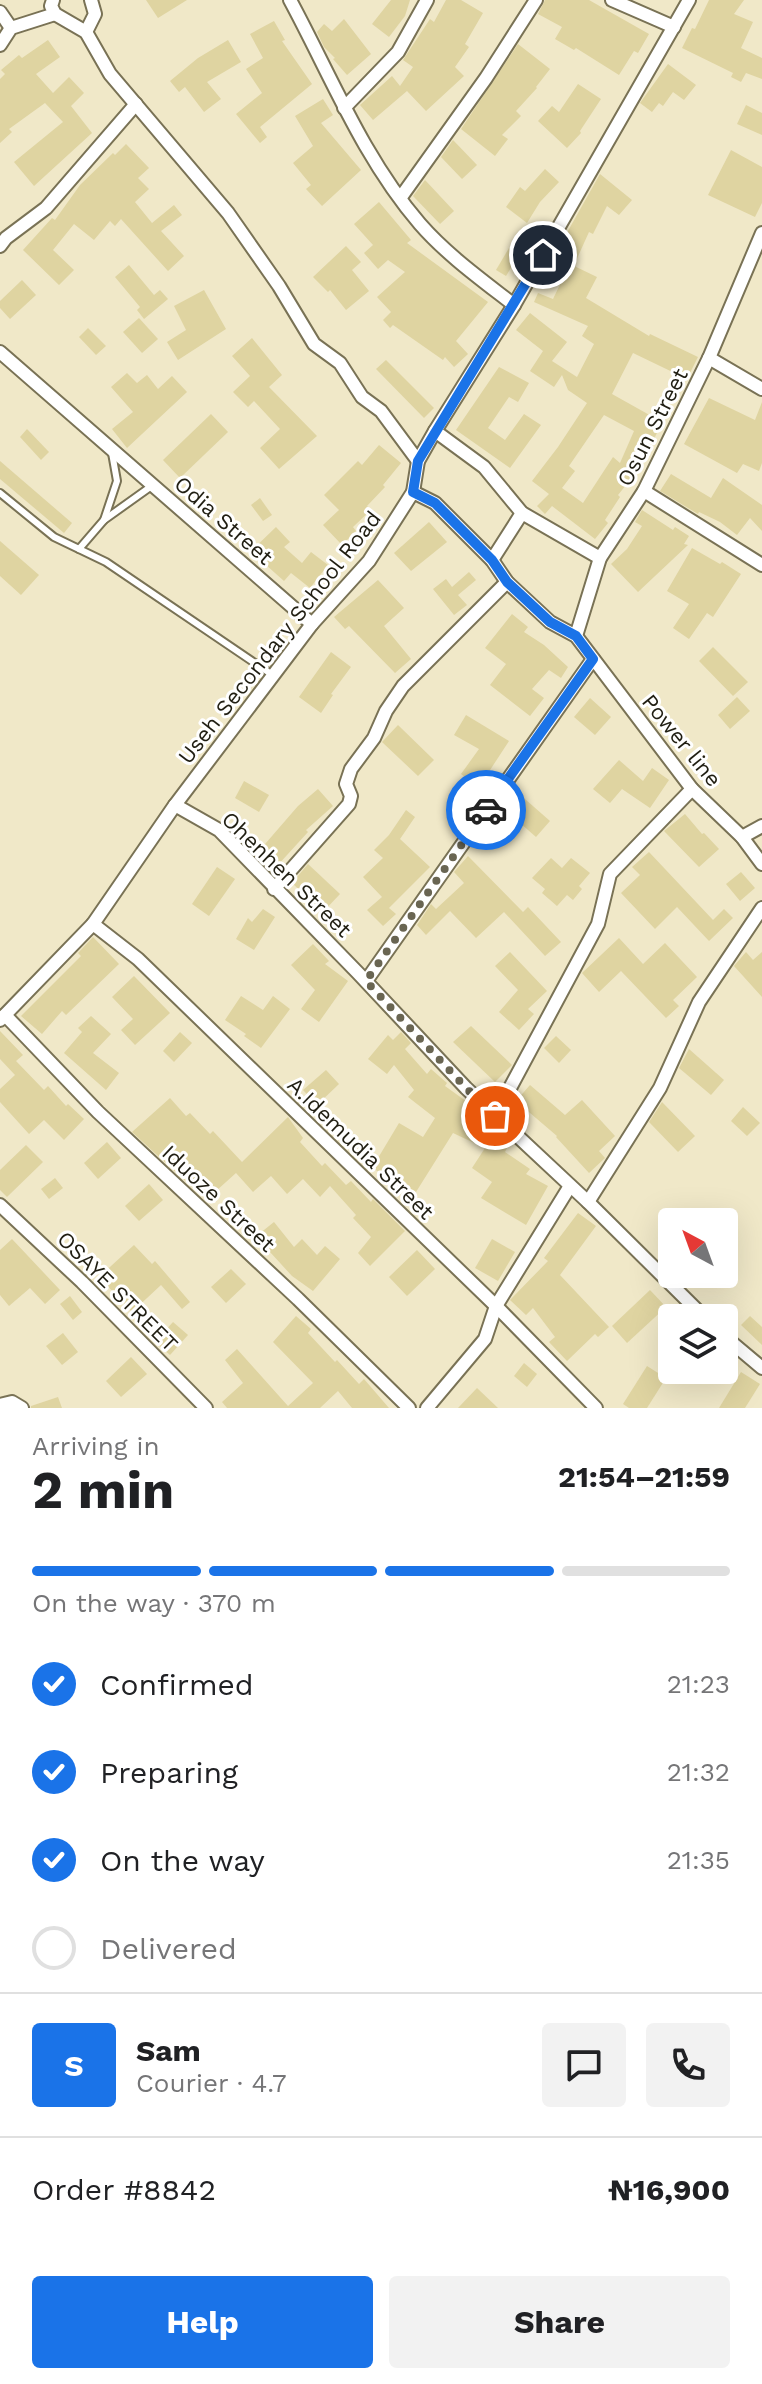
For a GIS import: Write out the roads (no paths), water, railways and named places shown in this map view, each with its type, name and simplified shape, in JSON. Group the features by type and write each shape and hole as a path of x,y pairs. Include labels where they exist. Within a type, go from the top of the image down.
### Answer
{"street":[{"path":"53,0 51,6 55,14 86,32 110,74 228,213 279,286 314,344 340,363 362,397 381,411 418,461"},
{"path":"86,32 95,14 91,0"},
{"path":"290,0 376,164 421,224 464,266 514,305"},
{"path":"344,108 398,52 427,0"},
{"path":"401,197 486,78 536,0"},
{"path":"612,0 674,27"},
{"name":"Useh Secondary School Road","path":"3,1017 93,924 175,805 312,624 369,561 413,492 418,461 435,431 514,305 689,0"},
{"path":"0,12 11,28"},
{"path":"0,45 11,28 55,14"},
{"path":"0,246 46,208 136,104"},
{"name":"Osun Street","path":"576,636 600,558 644,491 709,358 762,233"},
{"name":"Odia Street","path":"0,352 312,624"},
{"path":"709,358 762,389"},
{"path":"435,431 484,467 522,513 600,558"},
{"path":"644,491 762,565"},
{"path":"413,492 435,503 492,560 507,582 550,622 576,636"},
{"path":"492,560 522,513"},
{"path":"274,889 349,804 351,796 346,784 351,769 374,738 386,711 403,686 507,582"},
{"name":"Power line","path":"576,636 692,789 742,837 762,864"},
{"path":"366,981 593,659"},
{"path":"495,1116 598,924 610,874 692,789"},
{"name":"Ohenhen Street","path":"175,805 219,830 466,1088 691,1304"},
{"path":"742,837 762,826"},
{"path":"588,1202 660,1088 699,1002 762,908"},
{"name":"A.Idemudia Street","path":"93,924 138,959 496,1306 596,1408"},
{"name":"Iduoze Street","path":"3,1017 98,1112 298,1299 409,1408"},
{"path":"427,1408 485,1339 496,1306 570,1186"},
{"name":"OSAYE STREET","path":"0,1205 82,1282 206,1408"},
{"path":"738,1348 762,1368"},
{"path":"0,1405 12,1402 22,1408"}],"lane":[{"path":"104,520 117,481 110,450"},
{"path":"79,549 104,520 153,485"},
{"path":"0,493 54,537 132,579 274,676"}]}
